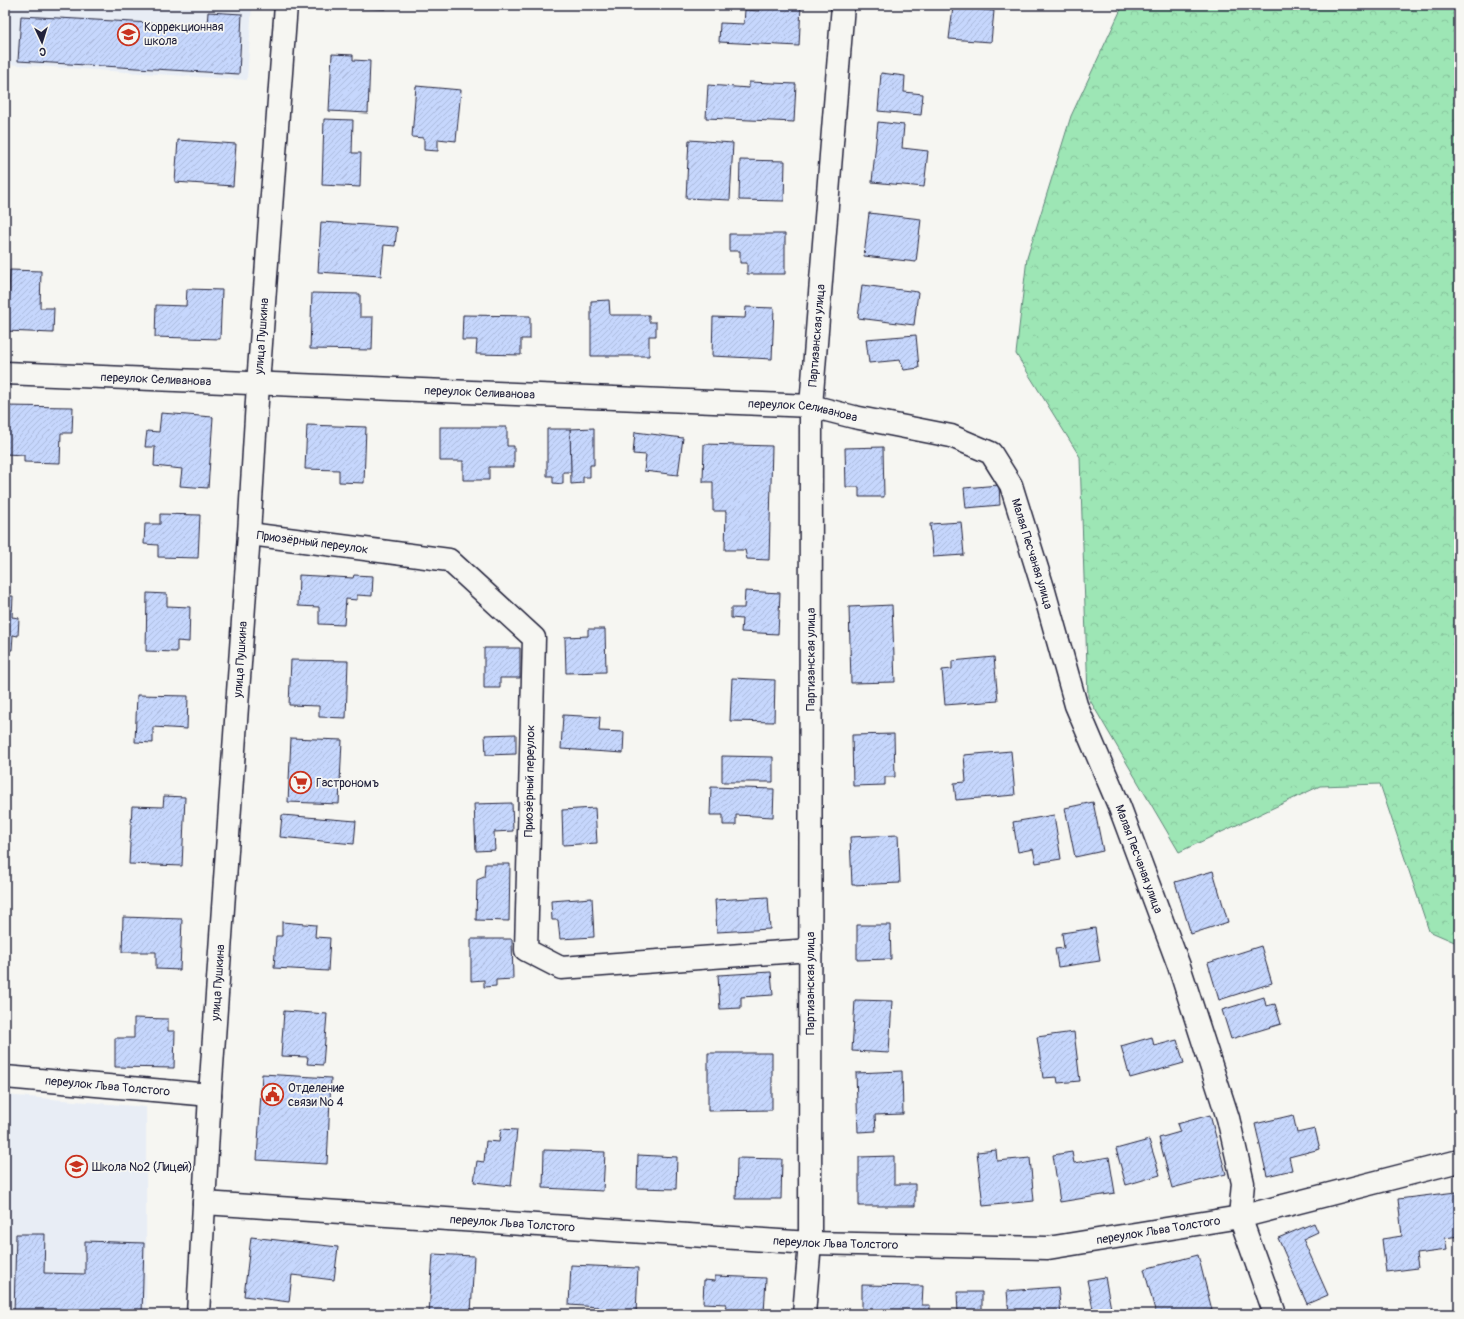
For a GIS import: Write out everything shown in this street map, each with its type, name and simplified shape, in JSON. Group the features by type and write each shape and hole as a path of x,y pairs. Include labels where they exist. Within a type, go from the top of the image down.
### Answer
{"street":[{"name":"улица Пушкина","path":"198,1314 210,1095 258,384 286,5"},
{"name":"Партизанская улица","path":"804,1314 810,1243 812,406 843,5"},
{"name":"переулок Селиванова","path":"5,373 812,406 854,417 951,436"},
{"name":"Малая Песчаная улица","path":"951,436 991,453 1011,485 1044,591 1076,705 1120,808 1180,966 1228,1118 1244,1183 1240,1217 1275,1314"},
{"name":"Приозёрный переулок","path":"249,534 449,560 534,638 526,950 562,968 811,950"},
{"name":"переулок Льва Толстого","path":"5,1077 210,1095"},
{"name":"переулок Льва Толстого","path":"204,1203 810,1243 1048,1248 1240,1217 1459,1161"}],"shaded area":[{"name":"Коррекционная школа","path":"5,5 252,5 247,80 5,64"},
{"name":"Школа №2 (Лицей)","path":"5,1095 146,1107 146,1314 5,1314"}],"green space":[{"path":"1123,5 1459,5 1459,944 1429,931 1380,784 1320,786 1179,852 1088,697 1080,457 1016,354 1027,258 1071,116"}],"building":[{"path":"332,5 386,5 386,9 332,7"},
{"path":"759,5 801,5 799,46 719,42 720,23 744,24 745,10 759,11"},
{"path":"889,5 911,5 911,8"},
{"path":"953,7 994,11 991,42 949,39"},
{"name":"Коррекционная школа","path":"208,12 242,14 239,74 18,61 21,16 207,26"},
{"path":"332,54 353,55 353,60 370,61 368,113 329,111"},
{"path":"881,73 905,76 904,92 923,94 921,115 878,111"},
{"path":"749,82 796,84 794,122 706,118 708,85 749,88"},
{"path":"416,86 461,90 456,141 438,139 438,151 424,150 424,138 412,137"},
{"path":"324,119 353,120 352,153 361,153 360,187 322,185"},
{"path":"878,122 904,125 902,148 928,151 924,187 872,182"},
{"path":"178,140 236,144 233,186 175,182"},
{"path":"689,140 733,143 730,200 686,198"},
{"path":"740,160 785,161 784,201 739,200"},
{"path":"869,213 921,219 916,262 864,256"},
{"path":"321,222 397,227 395,246 384,245 381,276 318,272"},
{"path":"729,234 785,234 785,274 747,274 747,263 740,263 740,251 729,251"},
{"path":"10,270 41,271 40,308 54,308 53,333 5,331 5,295 9,295"},
{"path":"862,285 918,292 914,325 858,318"},
{"path":"187,289 222,290 220,339 155,337 156,305 186,306"},
{"path":"312,293 360,294 360,317 373,317 372,350 310,349"},
{"path":"609,300 610,315 649,315 649,322 656,322 656,336 649,336 649,356 591,356 591,301"},
{"path":"746,307 774,308 772,359 712,356 713,317 745,318"},
{"path":"463,315 530,316 530,339 521,339 521,355 476,354 477,340 462,340"},
{"path":"916,335 919,368 904,370 900,360 869,363 866,339"},
{"path":"5,406 73,407 72,433 61,433 60,463 24,462 24,455 5,454"},
{"path":"161,413 213,417 208,488 180,486 182,469 154,466 155,447 145,447 147,431 159,432"},
{"path":"307,425 366,427 364,483 339,482 339,470 305,469"},
{"path":"440,427 507,427 507,446 514,446 514,467 489,467 489,480 463,480 463,461 440,461"},
{"path":"594,428 594,465 590,465 590,477 583,477 583,483 571,484 570,429"},
{"path":"547,429 570,429 571,472 563,472 563,484 553,483 553,476 547,476"},
{"path":"635,432 683,438 678,475 644,471 646,455 633,454"},
{"path":"704,444 772,446 769,560 747,559 745,550 725,550 726,511 713,511 713,482 703,482"},
{"path":"883,447 884,497 859,497 859,487 846,487 845,448"},
{"path":"999,485 1000,505 966,508 964,488"},
{"path":"160,514 200,515 198,558 158,557 158,545 144,544 145,524 160,524"},
{"path":"961,522 964,555 933,557 930,524"},
{"path":"299,575 353,578 354,575 373,576 372,596 357,595 357,600 346,599 344,625 319,624 319,607 298,606"},
{"path":"745,591 780,593 778,634 741,632 742,619 731,618 731,608 744,608"},
{"path":"147,593 167,594 167,606 190,607 189,642 177,641 177,652 146,651"},
{"path":"5,596 13,596 12,617 19,618 18,636 13,635 12,650 5,650"},
{"path":"892,605 895,682 851,683 849,607"},
{"path":"588,629 605,629 606,672 566,673 565,637 588,636"},
{"path":"484,648 520,648 520,678 500,678 500,688 484,688"},
{"path":"994,657 998,701 945,705 942,670 952,669 952,661"},
{"path":"291,660 348,661 346,718 319,717 319,706 289,705"},
{"path":"732,678 775,680 774,722 730,721"},
{"path":"137,695 188,696 187,729 153,727 153,743 135,742"},
{"path":"563,715 600,717 599,731 624,732 623,753 561,749"},
{"path":"516,734 516,754 486,755 485,735"},
{"path":"894,734 895,777 885,777 885,785 853,786 852,735"},
{"path":"291,738 342,740 339,804 288,802"},
{"path":"1011,751 1015,795 956,800 954,783 966,782 964,755"},
{"path":"722,756 773,757 773,782 722,782"},
{"path":"711,787 774,789 773,817 736,815 736,825 723,825 723,815 710,815"},
{"path":"164,796 185,797 182,866 129,864 132,806 163,807"},
{"path":"1093,802 1103,851 1075,857 1065,808"},
{"path":"512,803 513,831 494,832 495,850 476,851 474,804"},
{"path":"595,808 597,843 563,845 562,810"},
{"path":"282,815 356,821 354,844 280,837"},
{"path":"1054,815 1061,859 1036,863 1033,849 1018,852 1013,822"},
{"path":"898,835 900,883 852,885 850,837"},
{"path":"485,864 510,864 509,921 476,920 477,880 484,877"},
{"path":"1213,871 1228,922 1191,934 1175,882"},
{"path":"768,897 770,929 717,932 715,900"},
{"path":"592,898 594,937 560,939 558,920 552,920 551,901"},
{"path":"123,917 182,919 180,970 156,969 156,952 122,952"},
{"path":"282,922 316,925 315,937 330,938 328,971 274,968 276,936 282,936"},
{"path":"857,925 890,925 891,959 857,960"},
{"path":"1095,928 1100,961 1058,967 1055,949 1064,948 1062,933"},
{"path":"471,939 512,939 513,979 496,980 496,986 484,987 484,980 471,981"},
{"path":"1261,946 1272,983 1219,1000 1208,963"},
{"path":"771,972 773,995 741,997 741,1008 720,1009 718,975"},
{"path":"1264,997 1266,1006 1275,1004 1281,1024 1231,1039 1222,1010"},
{"path":"855,1000 892,1001 889,1053 852,1051"},
{"path":"284,1011 327,1014 323,1065 307,1064 308,1057 281,1056"},
{"path":"134,1018 168,1019 168,1031 175,1031 174,1068 115,1067 115,1038 134,1038"},
{"path":"1074,1032 1080,1081 1058,1083 1057,1077 1043,1078 1037,1037"},
{"path":"1152,1037 1154,1046 1177,1040 1184,1063 1130,1078 1121,1046"},
{"path":"708,1053 772,1053 772,1110 708,1111"},
{"path":"902,1071 903,1114 875,1115 876,1131 858,1132 856,1073"},
{"path":"262,1074 331,1078 327,1164 257,1160"},
{"path":"1210,1115 1226,1174 1172,1188 1159,1138 1180,1132 1177,1124"},
{"path":"1293,1115 1297,1133 1315,1129 1320,1149 1289,1157 1292,1170 1267,1176 1255,1124"},
{"path":"501,1129 517,1130 511,1186 474,1182 477,1161 484,1162 486,1141 499,1142"},
{"path":"1149,1140 1160,1175 1126,1185 1116,1149"},
{"path":"544,1150 605,1152 603,1191 543,1188"},
{"path":"996,1150 997,1161 1030,1158 1034,1201 983,1206 977,1152"},
{"path":"1072,1152 1074,1163 1109,1157 1115,1193 1060,1202 1053,1155"},
{"path":"638,1155 677,1157 676,1189 637,1188"},
{"path":"894,1156 894,1184 915,1184 915,1206 859,1206 859,1157"},
{"path":"737,1158 782,1159 781,1199 736,1199"},
{"path":"1456,1192 1459,1236 1445,1238 1447,1250 1416,1254 1418,1268 1386,1272 1382,1239 1402,1236 1398,1199"},
{"path":"1314,1223 1318,1232 1303,1239 1328,1295 1307,1304 1278,1238"},
{"path":"16,1234 45,1234 44,1273 85,1274 85,1241 144,1243 142,1314 14,1314"},
{"path":"251,1237 338,1247 334,1280 292,1275 289,1302 244,1296"},
{"path":"433,1254 474,1256 471,1314 429,1314"},
{"path":"1198,1255 1212,1310 1199,1314 1156,1314 1144,1269"},
{"path":"571,1265 638,1268 636,1314 598,1314 599,1307 569,1305"},
{"path":"715,1276 766,1278 764,1314 725,1314 726,1304 703,1303 704,1280 715,1281"},
{"path":"1105,1277 1112,1314 1094,1314 1087,1280"},
{"path":"862,1285 923,1286 922,1305 930,1305 930,1314 862,1314"},
{"path":"1058,1287 1061,1314 1009,1314 1007,1291"},
{"path":"957,1292 982,1292 982,1314 958,1314"}],"place":[{"name":"Коррекционная школа","path":"128,34"},
{"name":"Гастрономъ","path":"301,783"},
{"name":"Отделение связи № 4","path":"272,1095"},
{"name":"Школа №2 (Лицей)","path":"76,1167"}]}
